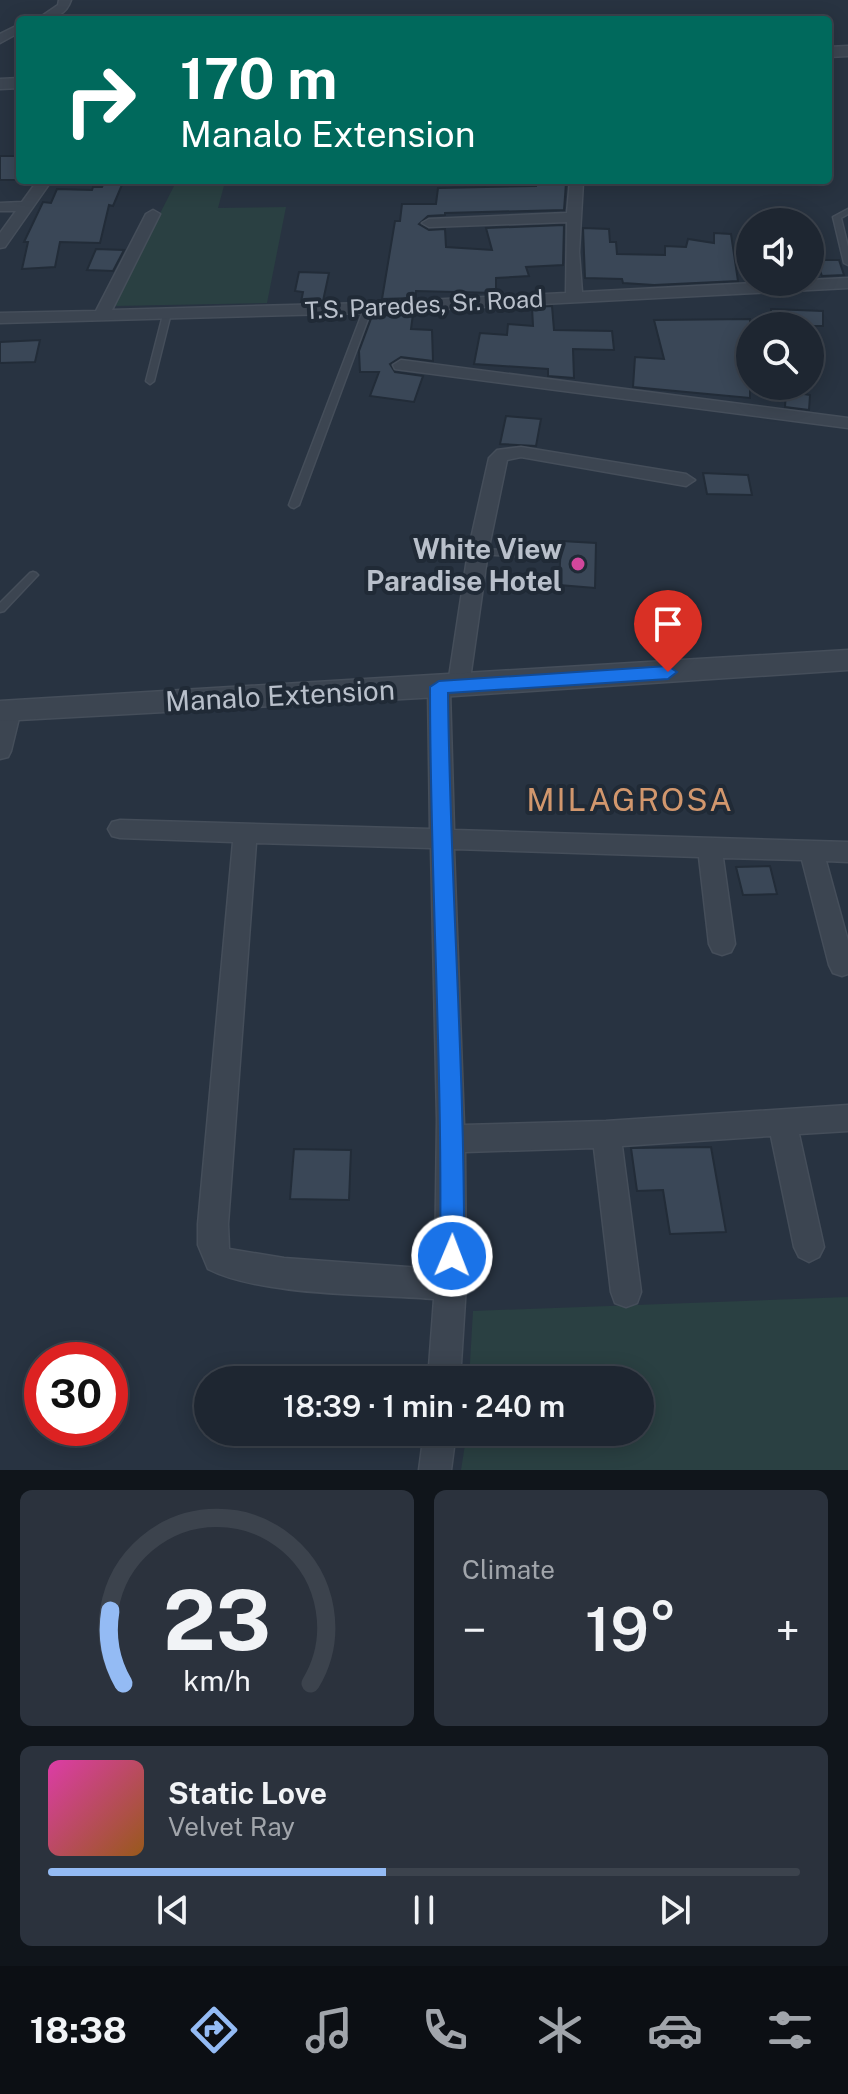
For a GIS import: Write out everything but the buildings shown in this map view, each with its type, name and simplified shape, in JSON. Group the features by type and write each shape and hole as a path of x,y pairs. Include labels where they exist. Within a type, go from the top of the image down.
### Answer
{"street":[{"path":"48,16 63,7 65,0"},
{"path":"0,244 42,184"},
{"path":"574,297 576,184"},
{"path":"0,207 26,206"},
{"path":"102,315 153,214"},
{"path":"429,223 574,217"},
{"name":"T.S. Paredes, Sr. Road","path":"0,318 368,308 848,283"},
{"path":"401,365 848,423"},
{"path":"445,1366 451,1285 453,1139 440,841 449,687 495,464 503,454 521,452 686,480"},
{"name":"Manalo Extension","path":"5,710 449,687 848,660"},
{"path":"0,751 5,710"},
{"path":"120,829 848,852"},
{"path":"245,834 213,1224 213,1245 218,1259 228,1264 284,1273 451,1285"},
{"path":"710,849 722,944"},
{"path":"811,850 842,965"},
{"path":"453,1139 606,1134 848,1118"},
{"path":"782,1121 809,1247"},
{"path":"606,1134 626,1292"},
{"path":"435,1470 438,1446"}],"lane":[{"path":"848,211 837,217 848,263"},
{"path":"294,505 368,308"},
{"path":"150,381 167,313"},
{"path":"478,552 551,555"},
{"path":"0,609 33,575"}],"green space":[{"path":"129,184 175,184 128,186"},
{"path":"175,184 224,184 218,208 286,207 267,303 113,306"},
{"path":"848,1297 848,1470 461,1470 465,1446 654,1446 654,1366 470,1366 473,1311"}],"place":[{"name":"White View Paradise Hotel","path":"578,564"}],"district":[{"name":"MILAGROSA","path":"630,799"}],"route":[{"path":"452,1256 453,1139 440,841 439,687 668,672"}]}
